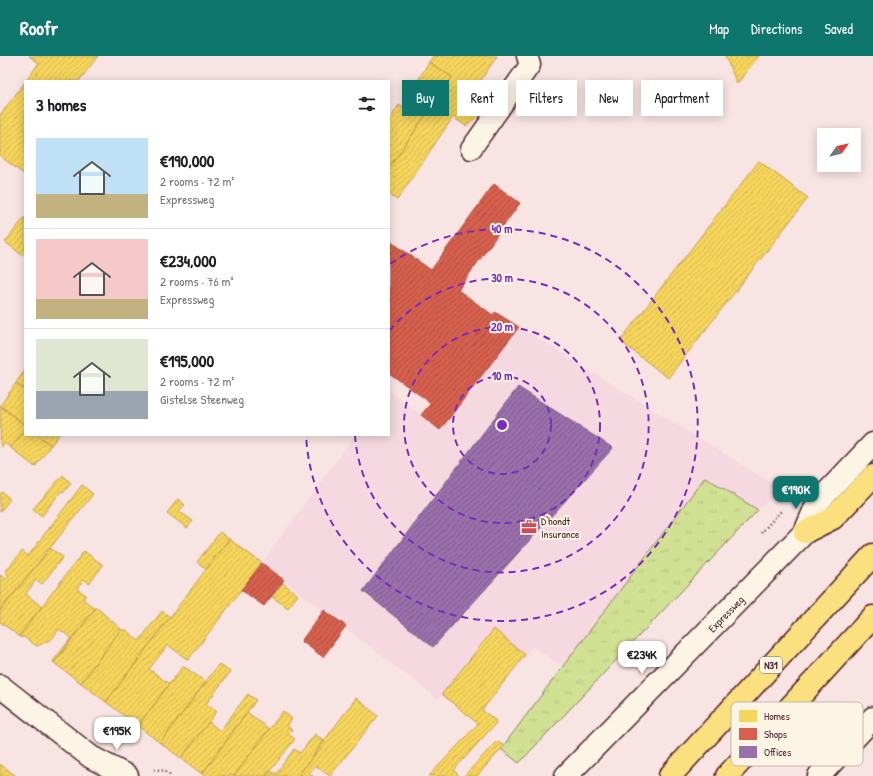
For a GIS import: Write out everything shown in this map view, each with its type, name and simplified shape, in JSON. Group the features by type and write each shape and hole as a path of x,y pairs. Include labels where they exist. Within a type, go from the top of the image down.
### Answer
{"highway":[{"path":"806,532 833,518 873,476"},
{"name":"N31","path":"738,702 873,555"},
{"path":"795,702 873,617"},
{"name":"N31","path":"670,776 731,710"},
{"path":"727,776 736,766"}],"street":[{"name":"Expressweg","path":"566,776 806,532 818,502 873,444"},
{"path":"0,686 91,757 127,776"},
{"path":"863,729 873,718"},
{"path":"91,757 103,776"},
{"path":"819,776 828,766"}],"lane":[{"path":"471,149 530,65 527,56"}],"shaded area":[{"path":"519,327 779,488 758,510 705,477 563,667 532,646 525,655 494,630 438,699 262,563 354,436 390,436 390,391 440,430"}],"green space":[{"path":"705,477 758,510 519,763 501,749"}],"building: Homes":[{"path":"29,56 98,56 80,80 27,80 39,63"},
{"path":"433,56 497,56 481,80 457,80 457,116 478,116 466,126 453,117 397,200 390,195 390,167 425,116 449,116 449,81 452,77 429,62"},
{"path":"725,56 759,56 737,84"},
{"path":"429,62 452,77 449,81 449,80 418,80"},
{"path":"24,83 24,174 0,156 0,115"},
{"path":"399,105 402,107 402,116 425,116 390,167 390,119"},
{"path":"759,161 808,198 668,378 620,341"},
{"path":"24,218 24,252 22,255 5,242"},
{"path":"24,371 24,389 16,383"},
{"path":"16,383 24,389 24,424 0,406"},
{"path":"1,406 24,424 24,430 11,448 4,443 2,447 0,445"},
{"path":"24,430 24,436 38,436 51,445 35,467 11,448"},
{"path":"38,436 58,436 51,445"},
{"path":"63,475 71,483 64,492 61,491 42,516 33,509"},
{"path":"82,485 93,494 0,611 0,575 6,579 9,576 5,572 22,551 28,556"},
{"path":"2,492 10,499 0,512 0,495"},
{"path":"178,499 185,505 179,511 193,521 187,528 167,513"},
{"path":"220,532 229,539 206,569 197,562"},
{"path":"229,539 262,563 188,660 168,645 149,669 169,684 138,726 106,702"},
{"path":"50,548 63,557 42,584 36,580 26,594 42,607 19,636 0,622 0,611"},
{"path":"84,551 103,565 89,584 84,579 77,589 86,595 83,599 95,609 54,663 53,661 71,638 59,629 52,639 37,646 22,636 22,638 19,636"},
{"path":"283,583 298,595 288,608 272,597"},
{"path":"96,607 121,629 81,683 54,663"},
{"path":"162,611 170,617 106,702 81,683 121,629 124,631 125,629 139,641"},
{"path":"494,629 525,655 482,710 495,720 496,723 454,770 459,776 429,776 478,724 442,694"},
{"path":"219,664 230,672 206,704 217,711 181,758 160,743"},
{"path":"183,666 206,682 160,743 138,726"},
{"path":"248,694 256,700 202,774 181,758 209,722 220,731"},
{"path":"356,698 378,716 330,776 315,766 309,773 313,776 298,776"},
{"path":"283,711 292,719 287,726 292,730 288,734 295,739 266,776 234,776"},
{"path":"247,712 269,729 234,776 205,776 202,774"},
{"path":"315,734 325,741 298,776 266,776 270,771 276,774 294,749 300,753"},
{"path":"497,741 504,746 477,776 464,776"},
{"path":"0,764 16,776 0,776"}],"building: Shops":[{"path":"494,184 520,203 458,290 493,315 495,312 519,327 440,430 421,415 431,403 390,374 390,241 431,270"},
{"path":"262,563 284,580 264,606 241,590"},
{"path":"324,610 346,626 323,657 301,641"}],"building: Offices":[{"path":"518,387 613,448 433,647 363,591"}],"place":[{"name":"D'hondt Insurance","path":"529,527"}]}
